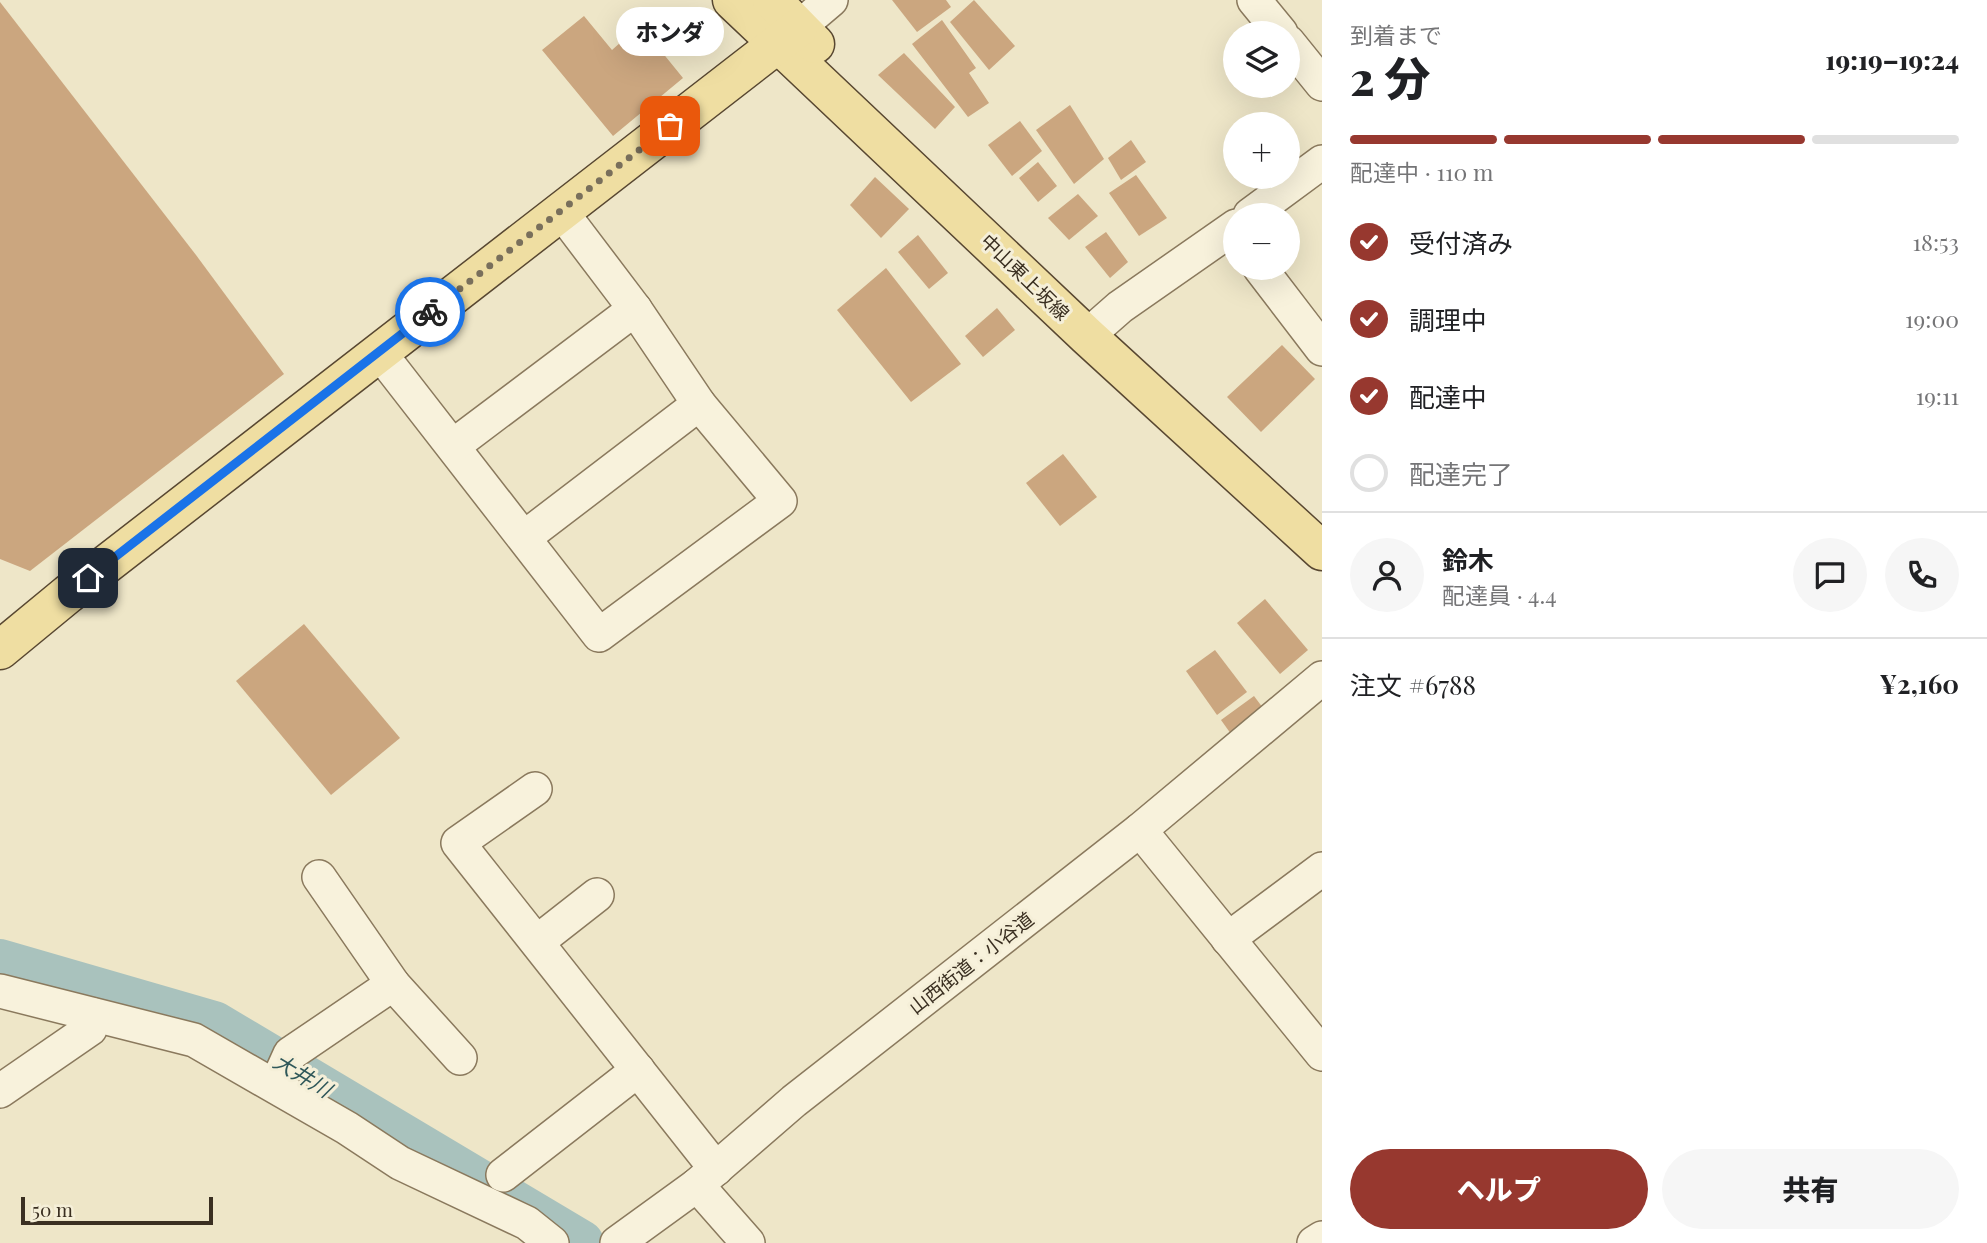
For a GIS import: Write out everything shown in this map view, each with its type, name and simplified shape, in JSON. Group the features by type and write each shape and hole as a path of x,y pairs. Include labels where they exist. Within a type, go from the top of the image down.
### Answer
{"main road":[{"name":"中山東上坂線","path":"732,0 787,36 1097,328 1322,551"},
{"name":"中山東上坂線","path":"772,0 787,36"},
{"path":"0,650 787,36"},
{"name":"中山東上坂線","path":"1097,328 1322,519"}],"street":[{"path":"787,36 831,0"},
{"path":"1254,0 1271,21"},
{"path":"1300,57 1322,84"},
{"path":"1268,203 1322,162"},
{"path":"379,352 599,635 780,501 699,404 635,309 560,211"},
{"path":"1097,328 1223,237"},
{"path":"1270,280 1322,349"},
{"path":"453,446 635,309"},
{"path":"525,537 699,404"},
{"name":"山西街道：小谷道","path":"617,1243 707,1177 794,1101 1140,830 1322,678"},
{"path":"535,789 458,843 638,1070 748,1243"},
{"path":"1140,830 1322,1054"},
{"path":"1228,939 1322,869"},
{"path":"319,877 393,984 460,1058"},
{"path":"537,942 597,895"},
{"path":"276,1085 290,1054 393,984"},
{"path":"0,991 194,1040 276,1085 400,1163 527,1223 552,1243"},
{"path":"0,1091 89,1029 93,1015"},
{"path":"503,1175 638,1070"},
{"path":"1314,1243 1322,1237"}],"building":[{"path":"892,0 946,0 951,7 917,32"},
{"path":"974,0 1015,46 989,70 950,22"},
{"path":"0,2 196,255 284,374 30,571 0,559"},
{"path":"584,16 612,50 640,25 683,78 613,136 542,50"},
{"path":"942,20 976,68 969,73 989,103 968,117 912,44"},
{"path":"904,53 955,107 935,129 878,75"},
{"path":"1070,105 1104,159 1074,184 1036,130"},
{"path":"1020,121 1042,151 1012,176 988,145"},
{"path":"1131,140 1146,162 1121,180 1108,158"},
{"path":"1038,162 1057,186 1038,202 1019,178"},
{"path":"1136,175 1167,218 1139,236 1109,193"},
{"path":"875,177 909,209 881,238 850,205"},
{"path":"1078,194 1098,216 1069,240 1048,218"},
{"path":"1106,232 1128,262 1110,278 1085,247"},
{"path":"918,235 948,273 929,289 898,252"},
{"path":"886,268 961,364 911,402 837,310"},
{"path":"997,308 1015,330 983,357 965,336"},
{"path":"1282,345 1315,379 1261,432 1227,397"},
{"path":"1063,454 1097,497 1060,526 1026,483"},
{"path":"1265,599 1308,650 1280,674 1237,623"},
{"path":"304,624 400,738 331,795 236,681"},
{"path":"1215,650 1247,692 1217,715 1186,671"},
{"path":"1254,696 1269,716 1236,741 1221,720"}],"waterway":[{"name":"大井川","path":"0,962 214,1024 581,1243"}],"way so far":[{"path":"430,312 670,126"}],"place":[{"name":"ホンダ","path":"670,126"}],"route":[{"path":"88,578 430,312"}]}
